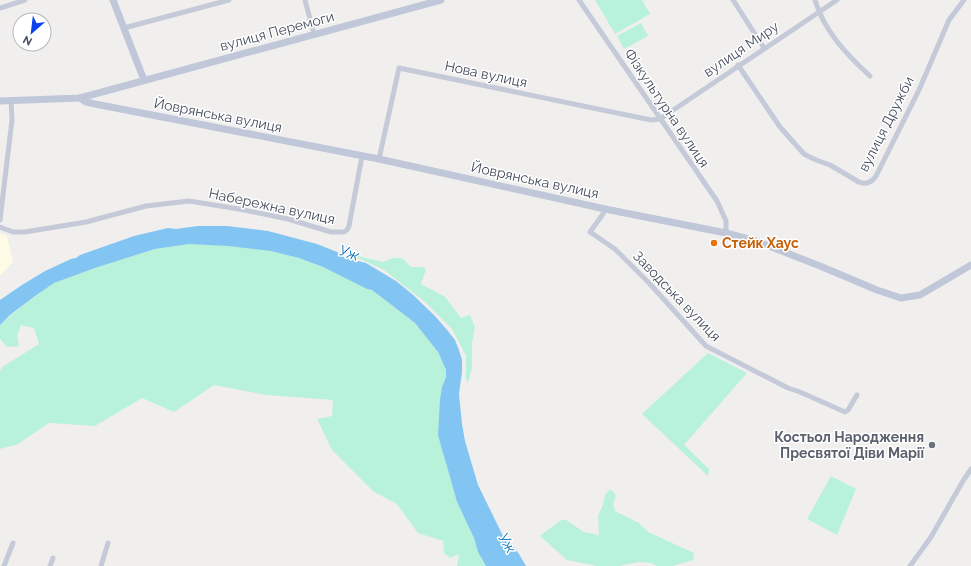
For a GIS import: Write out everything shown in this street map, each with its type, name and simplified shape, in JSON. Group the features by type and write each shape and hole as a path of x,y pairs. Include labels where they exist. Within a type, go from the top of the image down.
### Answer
{"street":[{"path":"0,8 25,0"},
{"path":"113,0 144,80"},
{"path":"124,28 229,0"},
{"path":"305,0 314,34"},
{"name":"вулиця Перемоги","path":"0,100 80,98 441,0"},
{"name":"Фізкультурна вулиця","path":"579,0 716,201 726,221 726,233"},
{"path":"732,0 764,48"},
{"path":"815,0 819,12 839,45 870,76"},
{"name":"вулиця Миру","path":"660,119 738,65 837,0"},
{"name":"вулиця Дружби","path":"738,65 780,127 804,154 830,165 863,184 868,183 876,176 918,90 949,20 964,0"},
{"name":"Нова вулиця","path":"379,160 399,68 651,120 660,119"},
{"name":"Йоврянська вулиця","path":"80,98 86,102 95,104 362,156 605,209 726,233 756,241 877,290 901,298 920,295 971,265"},
{"path":"0,220 12,120 11,100"},
{"name":"Набережна вулиця","path":"0,227 13,232 25,232 86,222 146,206 189,201 238,208 288,219 331,232 344,232 349,226 362,156"},
{"name":"Заводська вулиця","path":"605,209 590,232 620,254 650,284 706,346 788,388 844,412 848,410 857,395"},
{"path":"910,566 931,537 971,469"},
{"path":"4,566 13,543"},
{"path":"101,566 108,543"},
{"path":"50,566 53,558"}],"shaded area":[{"path":"0,233 7,236 13,262 0,276"}],"green space":[{"path":"595,0 642,0 650,14 615,34"},
{"path":"641,23 648,36 624,49 617,36"},
{"path":"189,244 261,249 308,261 372,290 415,323 438,352 446,370 446,377 442,387 445,460 457,502 474,538 478,552 486,566 457,566 459,554 450,558 444,553 443,541 418,533 397,504 374,492 332,450 317,419 332,416 333,400 266,395 214,385 174,412 142,398 95,426 49,423 18,444 0,449 0,371 2,367 39,344 34,328 21,325 17,336 19,346 7,347 0,339 0,325 35,296 54,283 155,249"},
{"path":"350,254 383,262 393,258 402,258 411,267 424,267 426,270 421,284 445,297 461,318 470,315 475,327 472,343 472,368 468,382 466,379 466,356 452,329 424,301 384,270"},
{"path":"708,353 747,373 684,445 709,469 708,476 642,414"},
{"path":"831,476 856,489 837,535 807,519"},
{"path":"610,489 616,495 613,504 615,511 639,523 648,532 694,553 693,560 672,566 657,566 651,563 638,562 619,566 597,566 567,560 540,536 561,520 566,520 584,532 599,535 598,515 603,505 605,495"}],"water":[{"name":"Уж","path":"198,226 227,226 268,231 317,244 337,252 343,257 366,263 396,281 435,316 455,340 462,360 459,394 462,424 465,441 478,485 503,536 510,542 526,566 486,566 478,552 474,538 457,502 438,435 440,400 442,387 446,377 446,370 438,352 415,323 372,290 367,289 323,267 299,258 271,251 228,246 189,244 155,249 54,283 10,315 0,325 0,300 45,271 80,255 134,236 168,228 176,229"}],"place":[{"name":"Стейк Хаус","path":"714,243"},
{"name":"Костьол Народження Пресвятої Діви Марії","path":"932,445"}]}
